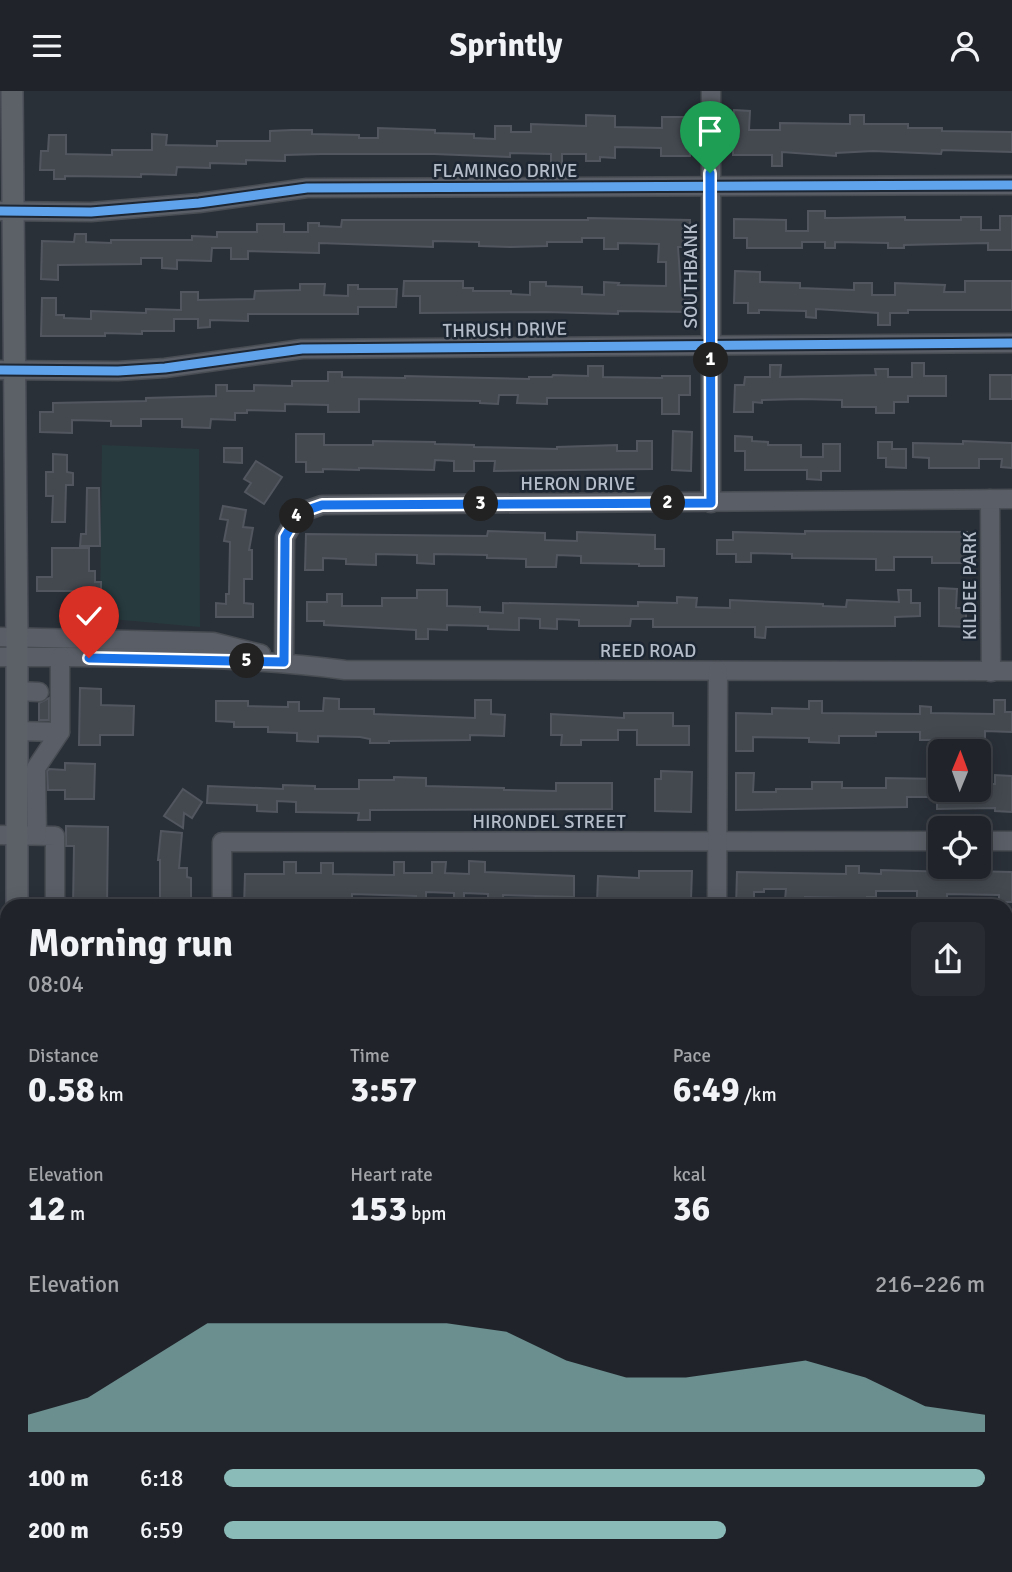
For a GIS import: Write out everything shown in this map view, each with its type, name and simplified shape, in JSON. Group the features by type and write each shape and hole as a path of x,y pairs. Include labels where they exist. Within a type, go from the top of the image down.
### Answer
{"main road":[{"path":"12,91 7,212 8,647 16,691 16,899"}],"street":[{"name":"SOUTHBANK","path":"710,91 711,503"},
{"name":"FLAMINGO DRIVE","path":"7,212 105,211 199,203 307,188 1012,185"},
{"name":"THRUSH DRIVE","path":"7,370 118,371 165,368 302,349 1012,343"},
{"name":"KILDEE PARK","path":"990,499 991,672"},
{"name":"HERON DRIVE","path":"284,662 285,537 299,513 322,505 1012,499"},
{"name":"REED ROAD","path":"8,647 214,642 284,662"},
{"name":"REED ROAD","path":"8,647 60,657 284,662 345,670 1012,671"},
{"path":"55,899 55,837 18,835 36,768 60,732 51,692 60,657"},
{"path":"718,671 718,899"},
{"path":"16,691 51,692"},
{"path":"16,731 60,732"},
{"path":"16,755 43,756"},
{"name":"HIRONDEL STREET","path":"222,899 222,842 928,841"},
{"path":"991,841 1012,841"}],"green space":[{"path":"102,445 199,449 200,627 100,618"}],"building":[{"path":"734,110 750,111 749,130 780,130 780,123 850,124 850,115 864,115 864,124 908,124 908,128 942,128 942,131 1012,132 1012,152 942,150 941,154 873,151 836,153 836,156 782,152 782,166 772,166 772,155 733,155"},
{"path":"586,115 615,116 615,127 662,128 662,117 691,117 690,156 661,156 661,148 615,147 615,158 600,157 600,161 586,161 586,154 562,154 562,165 551,165 551,154 510,153 510,157 321,154 285,155 285,161 210,163 210,168 177,167 176,175 141,174 141,177 65,176 65,179 54,179 54,170 40,170 41,151 48,151 49,135 66,135 66,154 112,155 112,150 152,150 152,134 167,135 166,145 217,146 217,141 270,141 270,131 292,130 312,130 312,134 378,138 378,128 435,130 435,133 474,134 474,138 495,139 495,126 511,126 511,132 531,132 531,124 586,126"},
{"path":"808,211 825,211 825,218 905,217 905,220 961,220 961,217 981,217 981,230 1000,230 1000,216 1012,216 1012,250 988,250 988,243 904,245 904,248 888,248 888,243 835,242 835,248 825,248 825,242 802,242 802,248 747,248 747,238 734,238 734,219 786,220 786,231 808,231"},
{"path":"342,220 690,220 690,247 678,247 681,290 690,290 689,312 420,313 420,296 403,296 404,281 463,281 463,288 473,288 473,291 511,291 511,294 530,295 530,282 546,282 546,286 582,287 582,294 604,295 604,282 666,286 666,262 658,262 659,244 618,243 618,249 604,249 604,238 582,238 582,242 547,242 547,246 511,247 479,246 479,242 433,241 433,247 319,243 319,253 248,251 248,259 231,259 231,248 212,248 211,261 177,260 177,269 162,268 162,258 141,258 141,264 58,265 58,280 41,279 42,241 74,242 75,234 86,234 86,242 111,243 111,240 192,240 192,236 217,237 217,232 257,232 257,224 284,224 284,232 308,232 308,223 341,227"},
{"path":"735,271 760,272 760,282 800,283 800,288 854,290 854,283 872,283 872,295 895,295 895,283 945,285 944,292 965,292 965,281 1012,281 1012,310 908,310 908,313 890,313 890,325 878,325 878,313 816,309 816,318 806,317 806,311 759,310 759,313 748,313 748,303 734,303"},
{"path":"300,284 325,284 324,295 348,296 348,285 358,285 358,289 397,289 396,307 358,307 358,314 248,314 248,321 210,320 210,327 198,328 198,319 174,319 174,331 142,331 142,334 41,336 42,298 56,298 56,315 91,319 91,311 146,313 146,309 181,310 181,292 198,292 198,300 254,299 255,291 300,290"},
{"path":"912,363 924,363 924,376 946,376 946,396 908,396 908,402 894,402 894,413 876,413 876,407 842,407 842,400 802,399 762,400 762,403 753,402 753,412 734,412 735,385 744,385 745,377 770,377 770,365 781,365 780,377 876,375 875,369 888,369 888,377 912,377"},
{"path":"588,366 603,366 603,377 690,376 690,395 679,395 679,414 662,414 662,398 547,398 547,404 517,403 518,395 499,395 498,404 480,401 359,399 359,412 328,412 328,405 285,404 285,411 247,410 247,413 235,413 235,420 211,419 210,428 182,427 182,419 141,419 141,426 111,426 111,421 72,420 72,433 40,432 40,412 53,412 53,403 216,396 216,385 227,385 227,391 254,391 254,385 292,386 292,381 328,381 328,372 342,372 342,377 529,379 553,375 588,376"},
{"path":"990,375 1012,375 1012,399 990,399"},
{"path":"673,431 692,432 691,471 672,470"},
{"path":"296,434 324,434 324,445 373,445 373,441 435,442 474,447 557,449 617,445 617,451 637,451 637,441 652,441 652,469 494,471 495,461 474,461 474,471 454,471 454,461 435,460 434,470 359,468 306,472 306,462 296,462"},
{"path":"735,436 752,437 752,441 768,442 768,445 801,445 801,457 823,457 823,444 840,444 840,471 821,471 821,480 807,479 807,470 745,470 745,451 735,451"},
{"path":"963,441 1012,443 1012,468 1001,467 1002,459 979,459 979,468 929,468 929,458 913,457 913,443 963,444"},
{"path":"878,442 892,442 892,449 906,449 906,468 886,467 886,458 878,458"},
{"path":"224,448 242,448 242,463 224,462"},
{"path":"53,454 67,455 67,472 73,473 73,485 66,485 65,522 52,522 53,496 46,496 46,472 53,472"},
{"path":"256,461 282,477 264,504 245,492 251,483 244,479"},
{"path":"87,488 99,488 100,546 80,546 81,534 86,534"},
{"path":"223,506 246,510 243,527 253,528 249,550 252,550 252,579 244,579 244,603 253,604 253,617 216,617 216,603 226,604 226,594 229,594 230,542 224,541 228,520 220,519"},
{"path":"488,531 545,533 545,540 577,541 577,532 655,535 655,549 664,549 664,566 581,563 581,556 557,555 556,567 526,567 526,559 487,558 487,555 434,554 434,564 417,563 417,555 376,554 376,565 346,564 346,559 323,558 323,570 305,570 306,534 487,536"},
{"path":"805,531 967,532 967,563 932,563 932,557 894,557 894,570 876,570 876,559 792,558 792,554 751,553 751,562 736,562 736,554 717,554 717,540 733,540 733,532 805,534"},
{"path":"52,548 89,548 89,571 95,571 95,582 101,582 101,597 80,597 80,591 37,591 37,577 52,577"},
{"path":"939,588 957,589 956,608 966,608 966,627 939,626"},
{"path":"417,590 447,590 447,606 480,607 480,612 503,613 503,603 638,606 638,602 677,603 677,597 697,598 696,607 730,608 730,600 846,607 847,600 899,602 898,590 911,590 911,603 920,603 920,616 895,617 895,626 766,627 765,638 755,637 755,627 653,627 653,619 631,619 630,626 579,626 579,620 557,619 557,629 540,628 540,619 519,618 519,630 447,625 447,630 428,629 428,639 416,639 416,630 324,625 324,621 307,621 307,602 327,602 327,594 342,594 342,606 382,606 382,598 417,598"},
{"path":"80,688 101,689 101,705 134,706 133,735 100,735 100,745 79,745"},
{"path":"49,698 49,720 39,720 39,703"},
{"path":"324,698 339,699 339,709 374,709 374,714 475,718 475,700 491,700 491,714 505,715 504,736 470,735 470,740 370,743 370,739 360,737 318,736 318,742 297,741 297,733 268,732 268,727 234,727 234,722 216,721 216,701 248,701 248,706 288,707 288,702 299,702 299,711 323,711"},
{"path":"994,700 1005,700 1005,712 1012,712 1012,732 985,731 985,739 920,740 920,732 876,732 876,736 839,736 839,743 809,742 809,738 753,737 753,751 736,751 736,713 772,714 772,708 809,709 809,701 822,701 822,713 920,714 920,706 931,707 931,713 994,714"},
{"path":"624,713 673,713 673,726 689,726 689,745 637,745 637,730 618,730 618,740 581,740 581,745 561,745 562,735 551,735 551,714 624,718"},
{"path":"65,763 95,764 94,799 65,799 65,790 48,790 47,771 65,770"},
{"path":"661,771 692,772 691,812 655,811 655,779 661,779"},
{"path":"736,773 754,773 753,792 812,789 812,782 842,782 842,788 886,788 886,778 928,779 928,797 907,797 907,807 736,810"},
{"path":"995,775 1012,776 1012,812 995,811 995,808 937,809 937,802 991,802 991,784 995,784"},
{"path":"394,777 426,778 426,786 504,790 556,791 556,783 612,783 612,809 370,810 370,820 358,820 359,813 296,812 296,802 277,801 277,812 257,811 257,805 207,803 208,786 283,789 283,785 315,786 315,789 359,789 359,780 394,780"},
{"path":"183,789 202,802 192,818 184,813 183,828 164,816"},
{"path":"66,826 108,827 107,899 73,899 74,846 66,846"},
{"path":"161,831 182,833 179,868 187,868 187,877 191,878 191,899 160,899 158,860"},
{"path":"469,861 485,862 485,872 574,876 574,897 503,895 503,899 488,899 488,894 464,893 464,899 454,899 454,893 426,892 426,899 416,899 416,896 352,894 352,899 244,899 245,874 284,874 284,862 296,862 296,873 321,873 321,863 333,863 333,874 394,875 394,862 404,862 404,873 432,873 432,862 446,862 445,873 469,874"},
{"path":"846,866 859,866 859,873 881,874 881,870 928,871 928,879 991,879 991,872 1012,872 1012,899 999,899 999,895 947,894 947,899 917,898 917,891 876,891 876,897 867,899 785,899 786,889 764,889 764,892 754,892 754,899 736,899 737,872 846,874"},
{"path":"639,871 692,871 691,899 597,899 598,876 639,878"}],"cycle path":[{"path":"0,211 91,212 199,203 307,188 1012,185"},
{"path":"0,370 118,371 165,368 302,349 1012,343"}],"route":[{"path":"89,658 284,662 285,537 299,513 322,505 711,503 710,173"}]}
